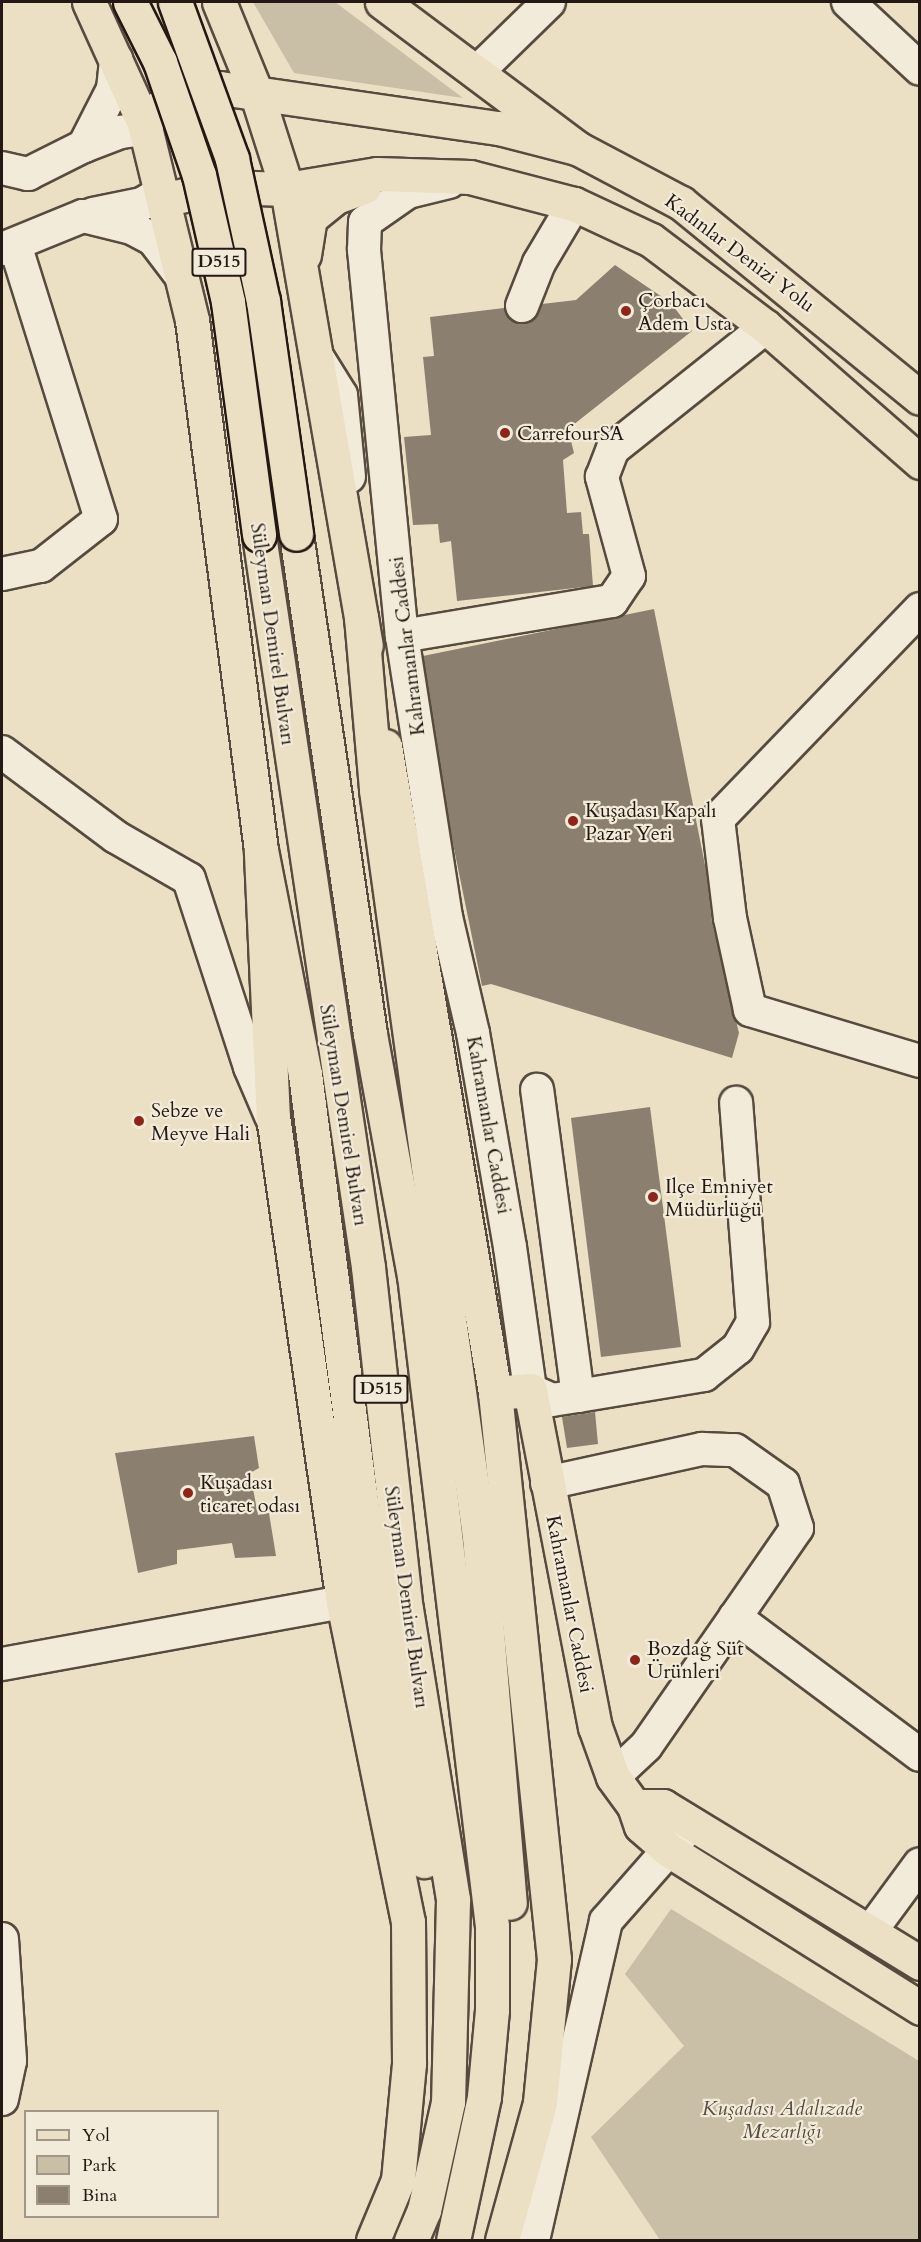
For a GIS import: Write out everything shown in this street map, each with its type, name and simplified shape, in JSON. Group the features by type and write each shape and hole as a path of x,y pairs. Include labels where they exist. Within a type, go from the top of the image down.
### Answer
{"main road":[{"path":"89,2 144,126 192,320 261,850 305,1074 373,1594 433,1904 448,2102"},
{"name":"Süleyman Demirel Bulvarı","path":"130,2 160,62 199,175 228,302 259,535 368,1267 406,1609 453,1900 448,2102 424,2210 411,2241"},
{"name":"Süleyman Demirel Bulvarı","path":"175,2 232,159 263,301 370,1034 414,1275 492,1926 492,2010 484,2097 456,2234"},
{"path":"219,2 257,95 287,189 495,1393 554,1959 540,2103 502,2241"},
{"path":"382,2 478,71 577,148"},
{"name":"Kadınlar Denizi Yolu","path":"144,126 161,106 197,92 220,88 499,128 577,148 681,203 920,398"},
{"path":"163,196 225,187 287,189 377,174 470,177 574,204 651,240 766,327 920,462"},
{"path":"302,272 310,218 336,197 399,175"},
{"path":"361,617 376,790 479,1536 510,1900 512,2007 498,2097 456,2234"},
{"path":"261,850 273,1119 343,1602 408,1922 409,2063 398,2180 373,2241"},
{"path":"495,1393 530,1390"},
{"name":"Kahramanlar Caddesi","path":"530,1390 595,1727 613,1777 634,1806 641,1826 668,1850"},
{"path":"634,1806 663,1806 920,1963"},
{"path":"668,1850 920,2008"}],"street":[{"path":"478,71 549,2"},
{"path":"848,2 920,69"},
{"path":"84,146 113,89 116,59"},
{"path":"2,168 28,174 84,146 120,132 144,126"},
{"name":"Kahramanlar Caddesi","path":"470,177 408,192 365,222 364,250 402,636 446,917 472,1033 510,1247 530,1390"},
{"path":"2,590 41,566 100,519 8,247 83,216 142,204 163,196"},
{"path":"522,306 526,262 574,204"},
{"path":"83,216 132,228 153,239 180,269 192,320"},
{"path":"402,636 612,601 629,576 602,477 613,449 766,327"},
{"path":"2,574 41,566"},
{"path":"918,616 718,819 730,918 750,1010 920,1061"},
{"path":"2,752 116,837 189,879 250,1067 273,1119"},
{"path":"537,1090 578,1396"},
{"path":"530,1390 552,1400 704,1375 738,1348 753,1322 736,1103"},
{"path":"547,1483 702,1449 735,1450 783,1484 797,1528 646,1746 613,1777"},
{"path":"2,1664 343,1602"},
{"path":"735,1617 920,1755"},
{"path":"533,2241 606,1921 692,1822"},
{"path":"870,1932 920,1864"},
{"path":"2,1939 10,2061 2,2099"}],"green space":[{"path":"253,2 335,2 463,98 294,73"},
{"name":"Kuşadası Adalızade Mezarlığı","path":"671,1909 919,2061 919,2240 660,2240 591,2137 684,2046 625,1974"}],"building":[{"name":"CarrefourSA","path":"615,265 671,303 692,331 568,429 574,453 563,460 567,513 581,512 583,534 589,534 593,586 457,601 451,541 440,543 438,524 413,525 404,437 431,435 423,357 434,356 430,317 504,308 515,322 525,324 534,320 542,304 576,300"},
{"name":"Kuşadası Kapalı Pazar Yeri","path":"654,609 706,870 712,922 739,1033 732,1058 491,984 482,986 450,829 423,656"},
{"path":"650,1107 681,1347 601,1357 571,1118"},
{"path":"595,1412 598,1444 567,1448 562,1417"},
{"name":"Kuşadası ticaret odası","path":"254,1436 259,1468 250,1473 258,1515 269,1513 276,1556 235,1558 232,1543 177,1550 177,1564 138,1573 115,1453"}],"place":[{"name":"Çorbacı Adem Usta","path":"626,311"},
{"name":"CarrefourSA","path":"505,433"},
{"name":"Kuşadası Kapalı Pazar Yeri","path":"573,821"},
{"name":"Sebze ve Meyve Hali","path":"139,1121"},
{"name":"Ilçe Emniyet Müdürlüğü","path":"653,1197"},
{"name":"Kuşadası ticaret odası","path":"188,1493"},
{"name":"Bozdağ Süt Ürünleri","path":"635,1660"}]}
